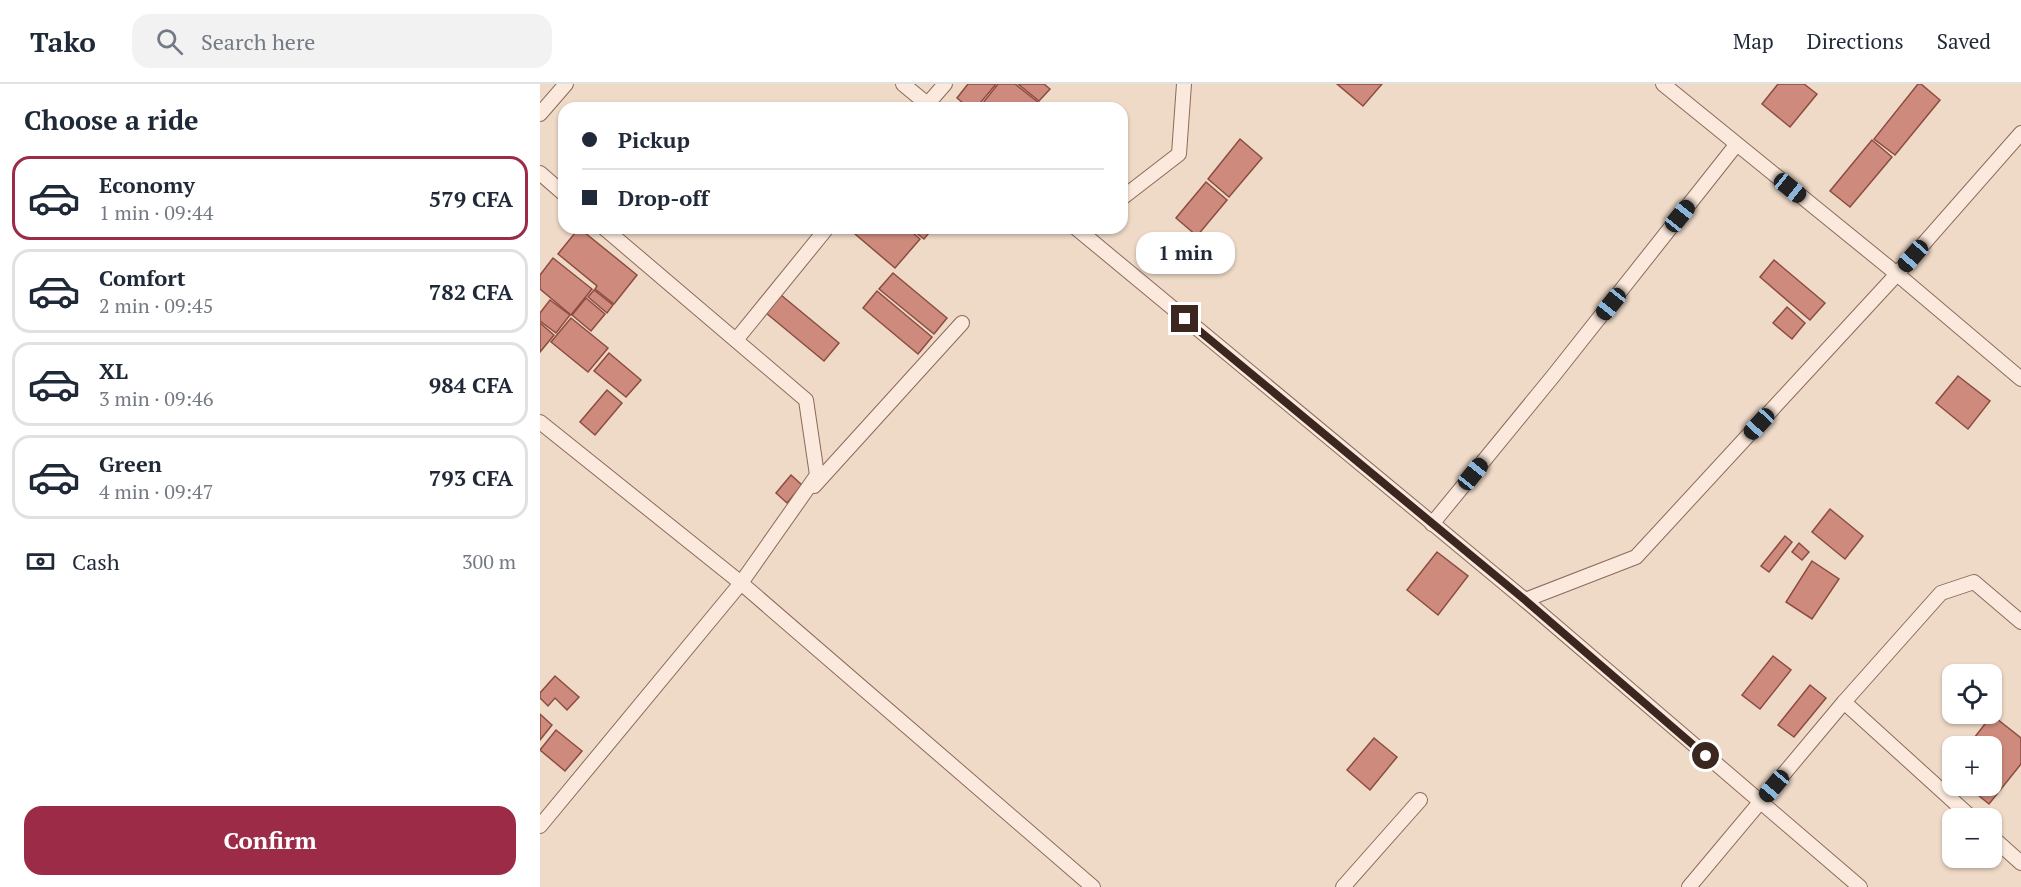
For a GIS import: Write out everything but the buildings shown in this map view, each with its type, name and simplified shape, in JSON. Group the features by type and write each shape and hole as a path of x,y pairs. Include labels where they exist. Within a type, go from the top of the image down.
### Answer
{"street":[{"path":"540,114 566,84"},
{"path":"903,84 923,102"},
{"path":"932,102 945,84"},
{"path":"1128,193 1179,154 1184,84"},
{"path":"1664,84 1898,274 2021,379"},
{"path":"1525,600 1636,557 1898,274 2021,133"},
{"path":"1432,524 1737,145"},
{"path":"540,173 558,189"},
{"path":"540,826 741,583 817,475 806,400 611,234"},
{"path":"736,340 822,234"},
{"path":"1086,234 1525,600 1860,887"},
{"path":"795,507 962,323"},
{"path":"540,422 741,583 1093,887"},
{"path":"1689,887 1844,702 1941,593 1974,582 2021,622"},
{"path":"1844,702 1960,808"},
{"path":"1343,887 1420,800"},
{"path":"2002,846 2021,863"}],"route":[{"path":"1185,319 1525,600 1706,756"}]}
